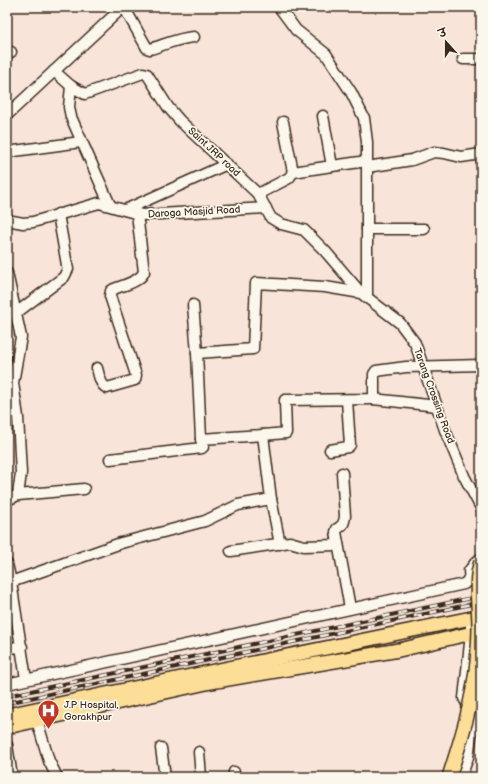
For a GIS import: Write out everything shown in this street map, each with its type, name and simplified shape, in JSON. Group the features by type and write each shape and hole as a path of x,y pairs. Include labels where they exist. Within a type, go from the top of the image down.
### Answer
{"main road":[{"path":"448,777 469,709 477,663 479,628 478,569 481,562"},
{"path":"7,727 35,715 209,672 476,617"},
{"path":"7,716 35,715 211,682 399,650 476,633"}],"street":[{"path":"7,115 123,7 147,48 157,47 194,37"},
{"path":"196,353 253,349 255,285 258,282 325,287 364,296 367,229 367,164 364,118 351,92 326,54 296,30 278,7"},
{"path":"463,59 481,59"},
{"name":"Saint JRP road","path":"54,71 71,86 85,94 143,73 147,74 168,107 180,121 258,194 271,218 281,224 304,230 325,251 364,296"},
{"path":"71,86 69,112 110,205"},
{"path":"323,116 332,166"},
{"path":"258,194 289,178 293,172 283,122"},
{"path":"7,152 82,142"},
{"path":"293,172 332,166 412,160 434,152 461,157 481,154"},
{"path":"125,210 227,164"},
{"name":"Daroga Masjid Road","path":"7,220 23,223 33,222 99,203 142,215 165,215 266,208"},
{"path":"16,313 64,277 66,273 67,266 58,214"},
{"path":"97,368 103,387 107,388 135,380 136,375 110,296 114,289 138,279 144,272 137,214"},
{"path":"367,229 424,229"},
{"path":"7,273 21,341 10,384 18,417 21,473 18,495"},
{"name":"Tarang Crossing Road","path":"364,296 400,322 415,343 445,430 461,469 481,508"},
{"path":"110,459 201,449 203,447 201,439 193,305"},
{"path":"373,399 374,372 406,367 481,365"},
{"path":"201,439 286,433 285,400 373,399 437,406"},
{"path":"330,450 348,447 350,445 348,400"},
{"path":"263,435 280,544"},
{"path":"342,473 345,516 344,523 336,530 337,545 350,608"},
{"path":"7,500 18,495 84,488"},
{"path":"11,582 120,543 205,521 238,505 272,499"},
{"path":"231,551 290,542 304,546 337,545"},
{"path":"7,684 464,584 470,577 469,571 481,558"},
{"path":"7,564 22,647 26,679"},
{"path":"461,777 468,757 474,718 464,698 476,633 476,617"},
{"path":"7,648 22,647"},
{"path":"35,715 49,760 58,777"},
{"path":"7,744 12,777"},
{"path":"161,748 165,777"},
{"path":"199,752 201,777"}],"railway":[{"path":"7,696 481,596"},
{"path":"7,703 481,602"}],"place":[{"name":"J.P Hospital, Gorakhpur","path":"48,730"}]}
